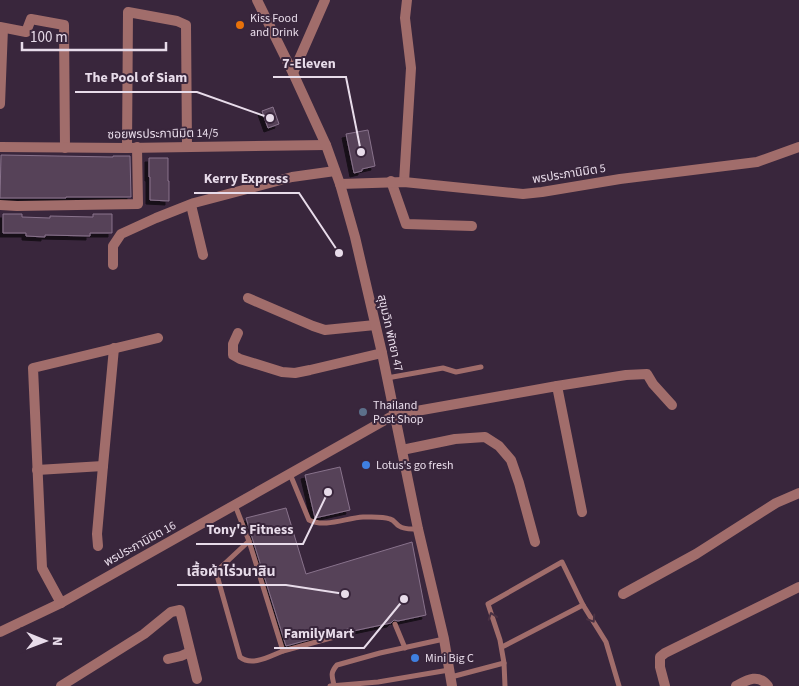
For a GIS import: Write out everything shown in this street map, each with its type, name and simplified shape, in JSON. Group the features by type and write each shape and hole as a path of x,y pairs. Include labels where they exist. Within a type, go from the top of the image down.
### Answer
{"street":[{"name":"สุขุมวิท พัทยา 47","path":"257,0 326,146 340,184 355,237 382,353 451,678"},
{"path":"293,73 325,0"},
{"path":"404,182 411,68 405,18 407,0"},
{"path":"0,204 16,206 138,204 132,148 128,12 177,21 186,25 187,146"},
{"path":"0,104 1,28 26,32 31,19 64,25 65,148"},
{"name":"ซอยพรประภานิมิต 14/5","path":"0,147 326,146"},
{"name":"พรประภานิมิต 5","path":"340,184 391,181 523,194 620,179 757,162 799,147"},
{"path":"113,265 113,246 121,234 191,204 292,177 335,171"},
{"path":"391,181 406,224 472,226"},
{"path":"191,204 203,255"},
{"path":"248,298 319,329 325,330 375,324"},
{"path":"238,333 233,344 233,355 282,372 295,373 382,353"},
{"path":"61,604 42,568 33,368 158,338"},
{"path":"98,546 97,534 114,348"},
{"name":"พรประภานิมิต 16","path":"0,632 61,604 394,415 557,386 626,375 647,374 672,405"},
{"path":"557,386 582,512"},
{"path":"402,450 455,439 485,438 499,446 511,460 534,542"},
{"path":"37,470 103,466"},
{"path":"623,594 696,554 776,503 799,493"},
{"path":"665,686 660,667 660,658 665,652 799,587"},
{"path":"60,686 144,634 170,612 180,610 196,679"},
{"path":"168,660 190,652"},
{"path":"736,686 752,678 759,679 768,686"}],"lane":[{"path":"387,378 443,368 456,372 481,367"},
{"path":"290,474 309,520 313,523 377,517 392,519 401,528 418,529"},
{"path":"235,505 249,541 283,652"},
{"path":"249,541 220,569 218,579 240,658 253,662 350,633"},
{"path":"505,686 502,647 488,604 562,562 583,605 606,642 619,686"},
{"path":"502,647 583,605"},
{"path":"395,624 404,648"},
{"path":"444,639 337,665 333,670 332,686 451,678 504,663"}],"building":[{"path":"273,107 279,124 268,128 262,111"},
{"path":"368,130 375,166 354,173 346,134"},
{"path":"1,155 130,156 131,197 0,198"},
{"path":"149,158 168,158 169,201 150,200"},
{"path":"3,214 22,214 22,217 50,218 50,216 93,217 93,214 112,214 112,233 90,233 90,236 45,235 45,237 26,236 26,233 3,233"},
{"path":"340,467 350,510 315,518 305,475"},
{"path":"286,508 306,574 412,542 426,615 398,621 394,620 391,623 353,631 348,629 286,646 246,518"}],"place":[{"name":"Kiss Food and Drink","path":"240,25"},
{"name":"The Pool of Siam","path":"270,118"},
{"name":"7-Eleven","path":"361,152"},
{"name":"Kerry Express","path":"339,253"},
{"name":"Thailand Post Shop","path":"363,412"},
{"name":"Lotus's go fresh","path":"366,465"},
{"name":"Tony's Fitness","path":"328,492"},
{"name":"เสื้อผ้าไร่วนาสิน","path":"345,594"},
{"name":"FamilyMart","path":"404,599"},
{"name":"Mini Big C","path":"415,658"}]}
